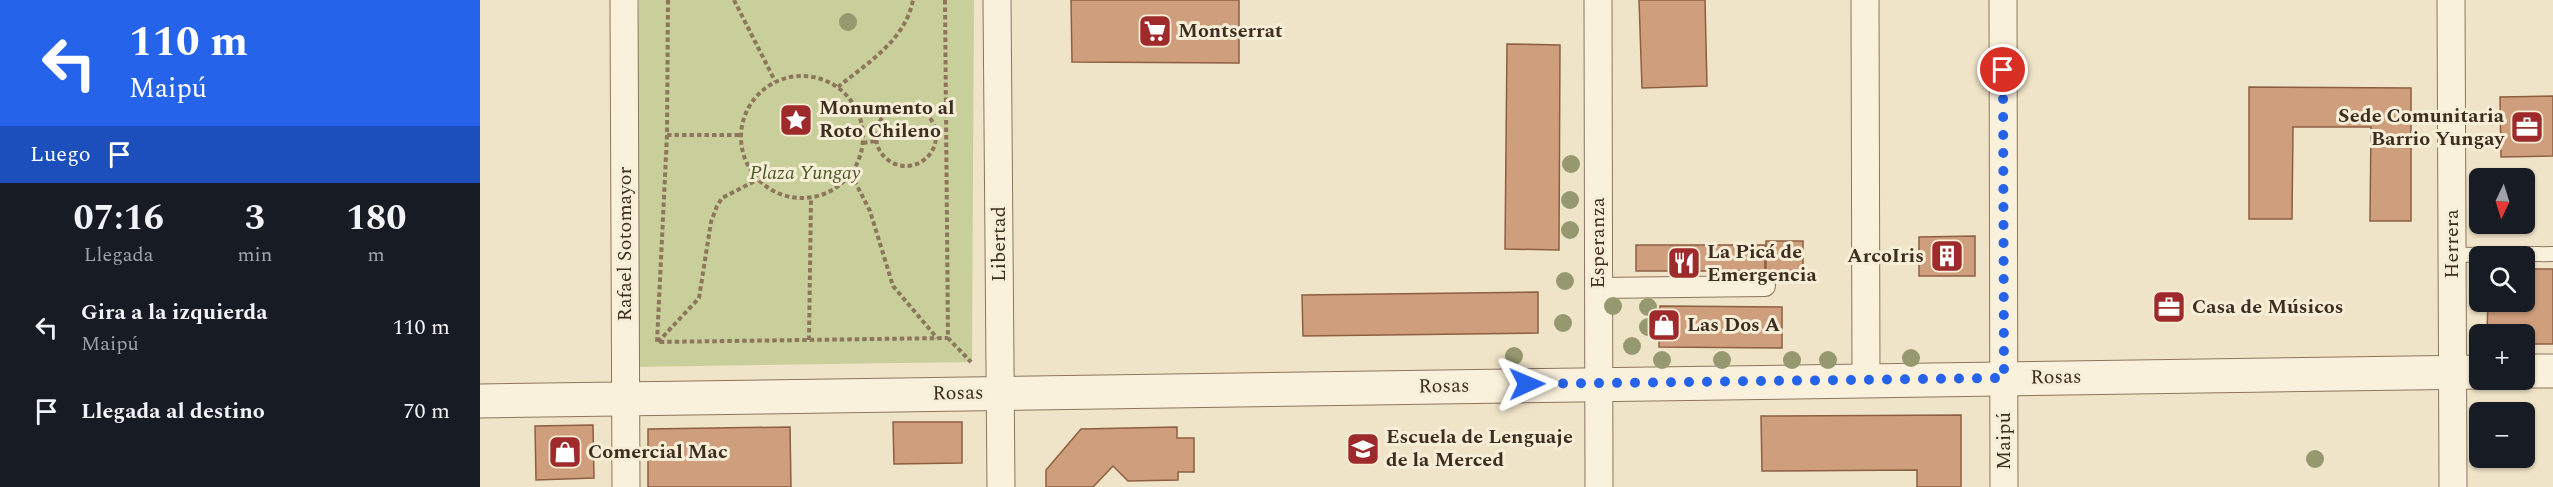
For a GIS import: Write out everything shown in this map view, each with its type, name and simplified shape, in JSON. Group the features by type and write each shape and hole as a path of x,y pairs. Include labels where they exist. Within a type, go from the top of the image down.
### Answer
{"street":[{"name":"Rafael Sotomayor","path":"624,0 626,487"},
{"name":"Libertad","path":"997,0 1001,487"},
{"name":"Esperanza","path":"1598,0 1599,487"},
{"path":"1865,0 1866,380"},
{"name":"Maipú","path":"2003,0 2004,487"},
{"name":"Herrera","path":"2451,0 2452,255 2466,372 2453,487"},
{"path":"1599,288 1765,286"},
{"path":"2535,371 2553,371"},
{"name":"Rosas","path":"480,401 2466,372"}],"lane":[{"path":"2452,255 2553,254"}],"path":[{"path":"657,342 667,135 668,0"},
{"path":"734,0 775,81"},
{"path":"838,87 873,60 892,41 907,19 913,0"},
{"path":"657,342 948,338 945,0"},
{"path":"791,76 807,76 838,87 851,101 860,118 863,143 858,163 840,186 826,194 811,198 791,198 773,192 757,180 747,167 741,152 740,135 746,109 754,98 775,81 791,76"},
{"path":"904,107 923,111 935,126 936,136 930,155 923,161 903,166 886,158 876,141 880,122 886,114 904,107"},
{"path":"667,135 740,135"},
{"path":"936,136 947,136"},
{"path":"863,143 876,141"},
{"path":"851,174 870,211 893,286 938,339"},
{"path":"657,342 699,298 711,222 717,206 722,198 757,180"},
{"path":"809,340 811,198"}],"green space":[{"name":"Plaza Yungay","path":"639,0 974,0 972,362 634,367"}],"building":[{"name":"Montserrat","path":"1071,0 1239,0 1239,63 1072,62"},
{"path":"1639,0 1705,0 1707,86 1642,88"},
{"path":"1507,44 1560,45 1559,250 1505,249"},
{"path":"2249,87 2411,88 2411,221 2370,221 2371,127 2293,127 2292,219 2249,219"},
{"name":"Sede Comunitaria Barrio Yungay","path":"2553,96 2553,156 2501,157 2500,97"},
{"name":"ArcoIris","path":"1975,236 1975,276 1919,276 1919,237"},
{"path":"1766,241 1803,241 1803,272 1766,272"},
{"path":"1636,245 1765,245 1765,271 1636,271"},
{"path":"2535,269 2553,269 2553,344 2535,344 2535,324 2487,324 2488,312 2535,312"},
{"path":"1538,292 1538,333 1303,336 1302,295"},
{"path":"1660,306 1782,307 1782,348 1659,347"},
{"path":"1961,415 1961,487 1917,487 1917,470 1762,471 1761,416"},
{"path":"893,422 962,422 962,463 894,464"},
{"name":"Comercial Mac","path":"593,425 594,478 536,480 535,426"},
{"path":"790,427 791,487 648,487 648,429"},
{"path":"1177,427 1177,438 1194,438 1194,472 1178,472 1178,480 1128,481 1113,466 1093,487 1046,487 1046,470 1081,429"}],"place":[{"name":"Montserrat","path":"1155,31"},
{"name":"Monumento al Roto Chileno","path":"796,120"},
{"name":"Sede Comunitaria Barrio Yungay","path":"2527,127"},
{"name":"ArcoIris","path":"1947,256"},
{"name":"La Picá de Emergencia","path":"1684,263"},
{"name":"Casa de Músicos","path":"2169,307"},
{"name":"Las Dos A","path":"1664,325"},
{"name":"Escuela de Lenguaje de la Merced","path":"1363,449"},
{"name":"Comercial Mac","path":"565,452"}],"route":[{"path":"1527,384 2004,378 2003,70"}]}
